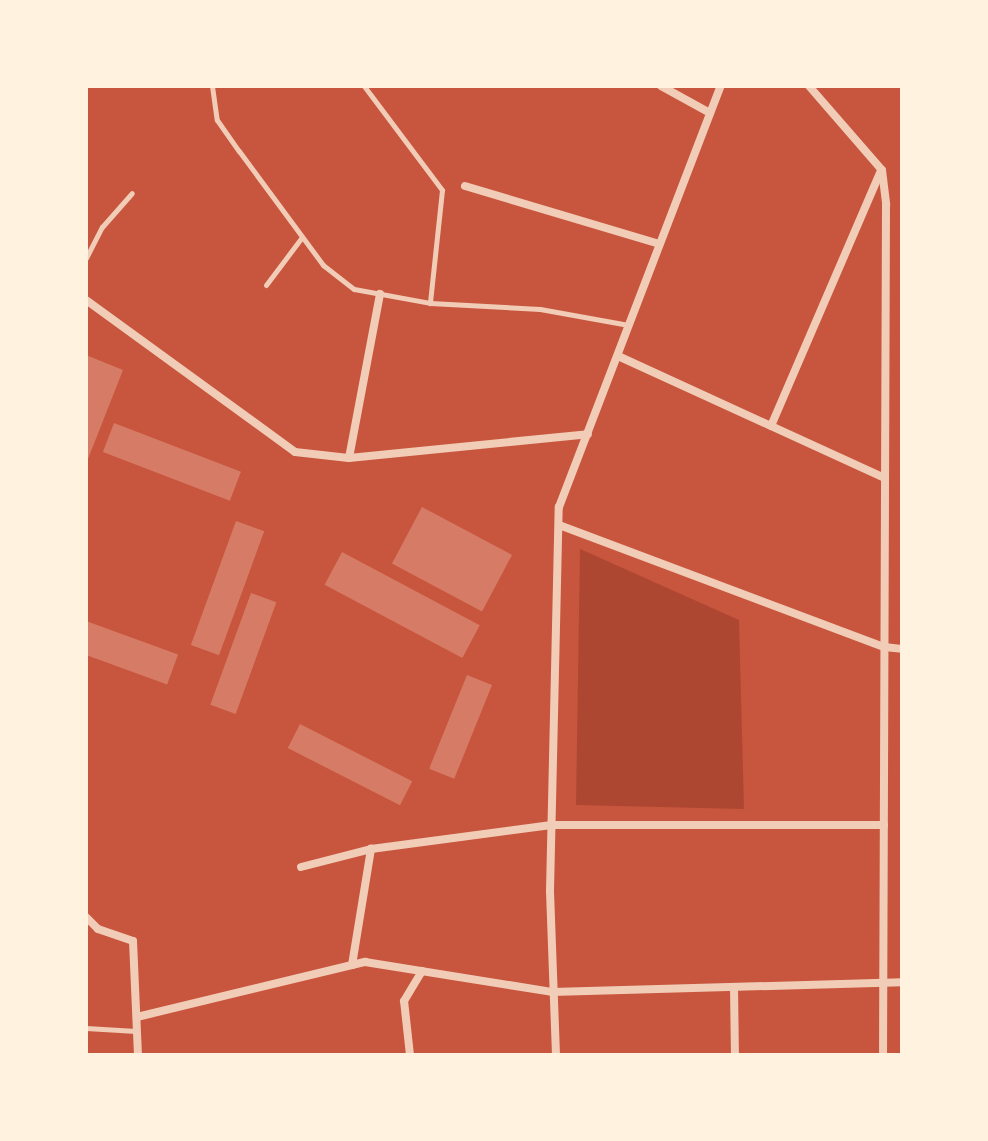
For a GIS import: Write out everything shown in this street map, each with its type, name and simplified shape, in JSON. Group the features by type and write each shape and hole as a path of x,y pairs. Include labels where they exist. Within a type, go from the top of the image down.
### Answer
{"street":[{"path":"661,86 710,113"},
{"path":"556,1055 552,992 551,825 559,507 721,86"},
{"path":"809,86 882,170 883,1055"},
{"path":"771,426 882,170"},
{"path":"465,186 660,244"},
{"path":"349,458 380,294"},
{"path":"86,300 295,452 349,458 588,434"},
{"path":"618,356 882,477"},
{"path":"559,525 884,647 902,649"},
{"path":"301,867 371,849 551,825 884,825"},
{"path":"352,965 371,849"},
{"path":"86,917 98,929 133,941 138,1055"},
{"path":"137,1017 365,962 552,992 902,982"},
{"path":"410,1055 404,1001 422,971"},
{"path":"734,987 735,1055"}],"lane":[{"path":"212,86 217,120 323,265 354,289 430,303 540,309 629,325"},
{"path":"364,86 442,190 430,303"},
{"path":"86,258 102,227 132,193"},
{"path":"266,285 302,237"},
{"path":"86,1028 137,1031"}],"shaded area":[{"path":"580,549 739,620 744,809 576,805"}],"building":[{"path":"86,355 123,370 86,464"},
{"path":"114,423 241,472 230,501 103,452"},
{"path":"422,507 512,555 482,611 392,564"},
{"path":"236,521 264,531 219,655 191,645"},
{"path":"342,552 480,625 462,658 325,585"},
{"path":"251,593 276,602 236,714 210,705"},
{"path":"86,621 178,655 167,685 86,655"},
{"path":"467,675 492,685 454,779 429,769"},
{"path":"300,724 412,781 400,805 288,748"}]}
